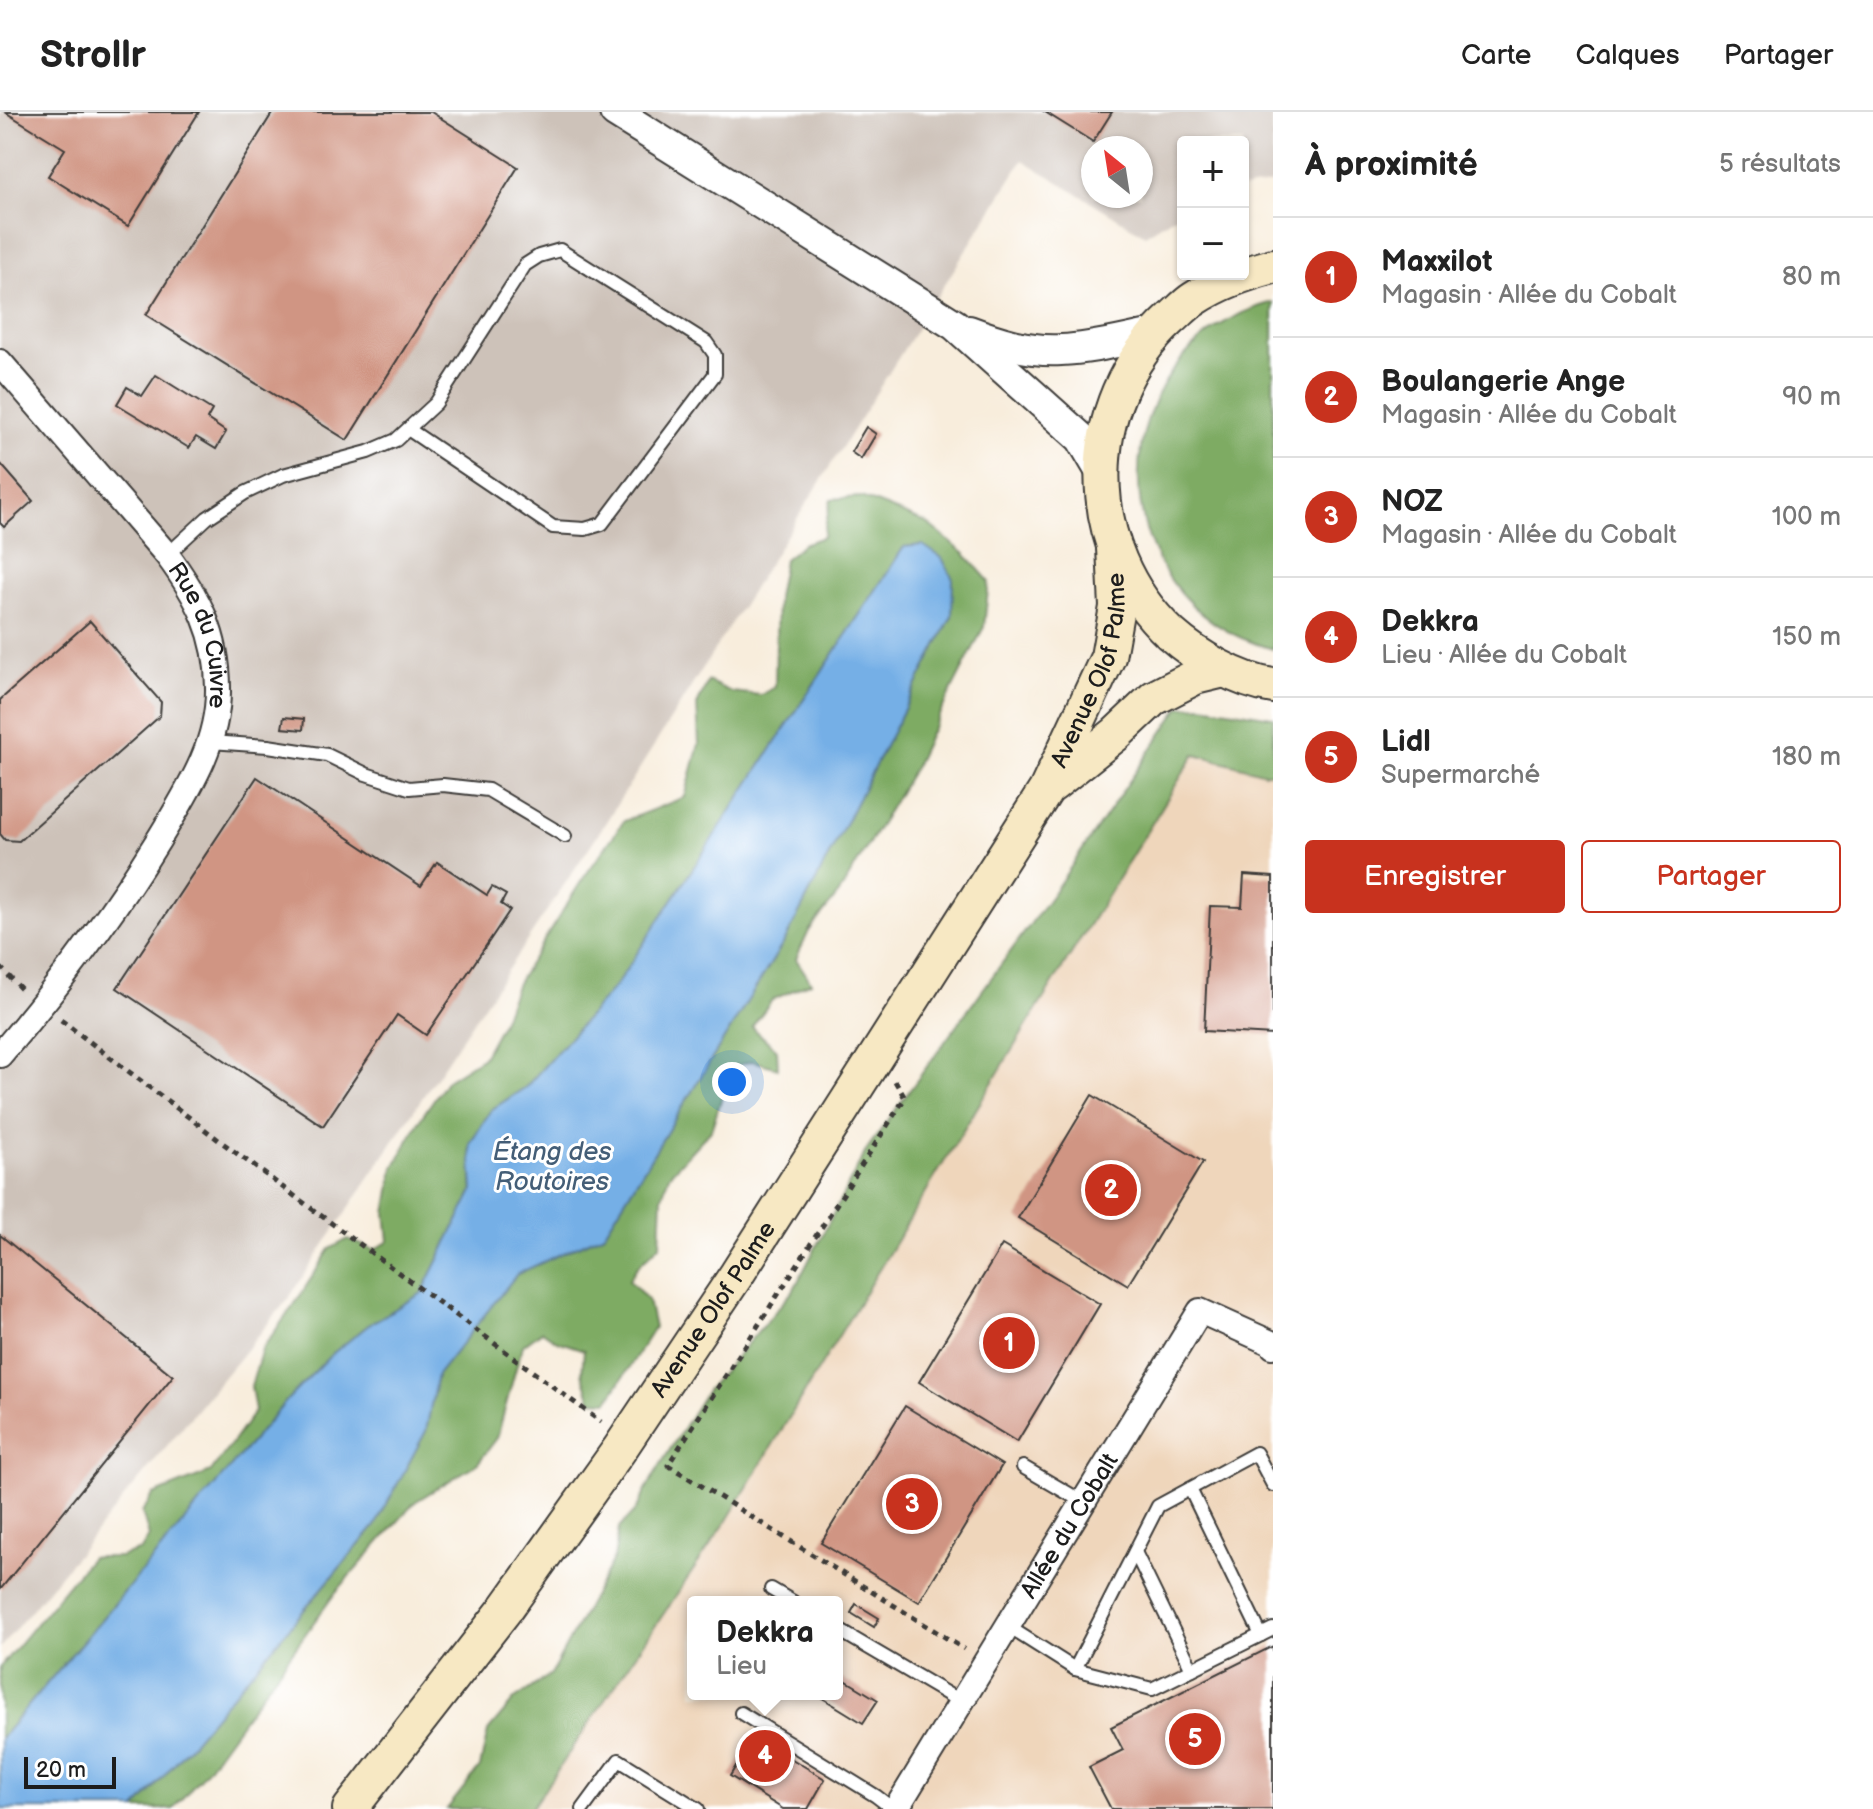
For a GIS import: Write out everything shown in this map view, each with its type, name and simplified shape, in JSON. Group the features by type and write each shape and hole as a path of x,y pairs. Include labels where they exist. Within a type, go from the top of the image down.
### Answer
{"main road":[{"path":"1273,266 1237,276 1192,300 1155,334 1132,365 1116,399 1105,435 1101,472 1104,511 1114,548 1132,586 1157,620 1188,649 1224,670 1273,686"},
{"name":"Avenue Olof Palme","path":"350,1809 504,1611 619,1450 737,1274 1046,790 1108,657 1117,607 1114,548"},
{"name":"Avenue Olof Palme","path":"1046,790 1116,734 1154,698 1195,677 1224,670"}],"street":[{"path":"615,112 955,325 1081,438 1101,472"},
{"path":"955,325 1027,349 1061,350 1155,334"},
{"name":"Rue du Cuivre","path":"0,362 186,581 210,629 216,653 218,690 214,731 197,775 130,886 42,1005 0,1055"},
{"name":"Allée du Cobalt","path":"895,1809 1200,1311 1273,1346"}],"lane":[{"path":"167,555 207,518 245,493 283,475 368,452 396,440 436,403 525,265 539,256 560,250 706,342 715,355 715,374 602,524 585,529 553,527 408,429"},
{"path":"210,742 268,746 327,755 366,774 409,788 443,785 488,790 565,836"},
{"path":"1075,1669 1158,1506 1256,1453 1273,1485"},
{"path":"1023,1467 1083,1502"},
{"path":"1007,1626 1075,1669 1152,1689 1267,1632 1190,1489"},
{"path":"1135,1552 1192,1669"},
{"path":"771,1589 783,1596"},
{"path":"843,1633 961,1702"},
{"path":"741,1713 895,1809"},
{"path":"583,1809 619,1760 698,1809"}],"path":[{"path":"0,967 19,988 220,1141 602,1422"},
{"path":"892,1075 905,1098 668,1465 986,1662"}],"shaded area":[{"path":"0,112 1273,112 1273,183 1249,188 1249,136 1177,136 1177,215 1145,235 1101,208 1153,208 1153,136 1081,136 1081,196 1023,160 604,825 289,1298 0,1648"},
{"path":"1195,754 1273,773 1273,1809 531,1809 726,1522"}],"green space":[{"path":"1273,302 1273,649 1214,623 1172,582 1147,531 1139,476 1147,421 1173,370 1215,329"},
{"path":"861,497 927,523 965,554 989,581 984,627 915,766 840,892 809,931 796,959 811,982 772,1000 752,1027 777,1050 778,1068 752,1061 732,1067 711,1130 669,1175 662,1197 660,1245 637,1267 629,1280 648,1300 654,1328 608,1401 591,1400 582,1373 584,1350 557,1341 542,1331 522,1346 497,1438 478,1463 415,1502 336,1592 204,1773 173,1809 136,1809 375,1526 426,1431 437,1375 517,1274 604,1234 787,937 952,616 923,545 904,547 617,984 526,1087 491,1110 470,1144 473,1191 422,1293 370,1324 332,1354 288,1399 0,1739 0,1667 91,1557 120,1557 141,1550 149,1536 142,1513 153,1495 211,1472 255,1411 251,1386 262,1349 330,1249 348,1239 374,1250 389,1241 386,1213 394,1167 421,1118 447,1080 483,1057 501,1024 517,983 582,880 624,821 685,797 699,744 697,705 708,681 731,692 761,695 775,687 777,597 784,559 803,544 823,537 831,499"},
{"path":"1203,706 1273,717 1273,773 1195,754 726,1522 531,1809 447,1809 480,1767 488,1731 515,1699 551,1674 614,1558 619,1528 636,1510 707,1390 793,1291 867,1149 1053,893 1180,707"}],"water":[{"name":"Étang des Routoires","path":"923,545 942,558 953,579 952,616 787,937 604,1234 517,1274 437,1375 426,1431 375,1526 136,1809 0,1809 0,1739 288,1399 332,1354 370,1324 422,1293 473,1191 470,1144 491,1110 526,1087 617,984 904,547"}],"building":[{"path":"5,112 199,112 128,226 48,176 65,149"},
{"path":"273,112 431,112 518,167 347,440 146,315"},
{"path":"1045,112 1112,112 1097,136 1083,136"},
{"path":"156,375 212,410 207,419 226,432 216,449 196,437 189,448 117,404 127,387 142,396"},
{"path":"866,427 876,434 861,459 851,452"},
{"path":"0,463 33,501 4,527 0,523"},
{"path":"90,621 161,702 160,716 19,841 5,840 0,834 0,700"},
{"path":"284,717 304,719 303,730 282,728"},
{"path":"257,777 421,886 437,862 487,895 492,887 506,895 501,904 510,910 426,1035 397,1015 323,1126 117,988"},
{"path":"1244,875 1273,877 1273,1035 1204,1031 1210,906 1242,907"},
{"path":"1092,1095 1203,1162 1128,1285 1018,1218"},
{"path":"0,1235 173,1376 0,1590"},
{"path":"1002,1245 1100,1304 1017,1442 919,1382"},
{"path":"905,1406 1002,1465 919,1602 821,1543"},
{"path":"856,1604 879,1618 874,1627 851,1613"},
{"path":"1273,1646 1273,1809 1111,1809 1089,1767 1123,1750 1111,1727"},
{"path":"843,1679 878,1700 863,1723 826,1700 843,1700"},
{"path":"754,1736 825,1779 808,1809 783,1809 730,1776"}],"place":[{"name":"Boulangerie Ange","path":"1111,1190"},
{"name":"Maxxilot","path":"1009,1343"},
{"name":"NOZ","path":"912,1504"},
{"name":"Lidl","path":"1195,1739"},
{"name":"Dekkra","path":"765,1756"}]}
